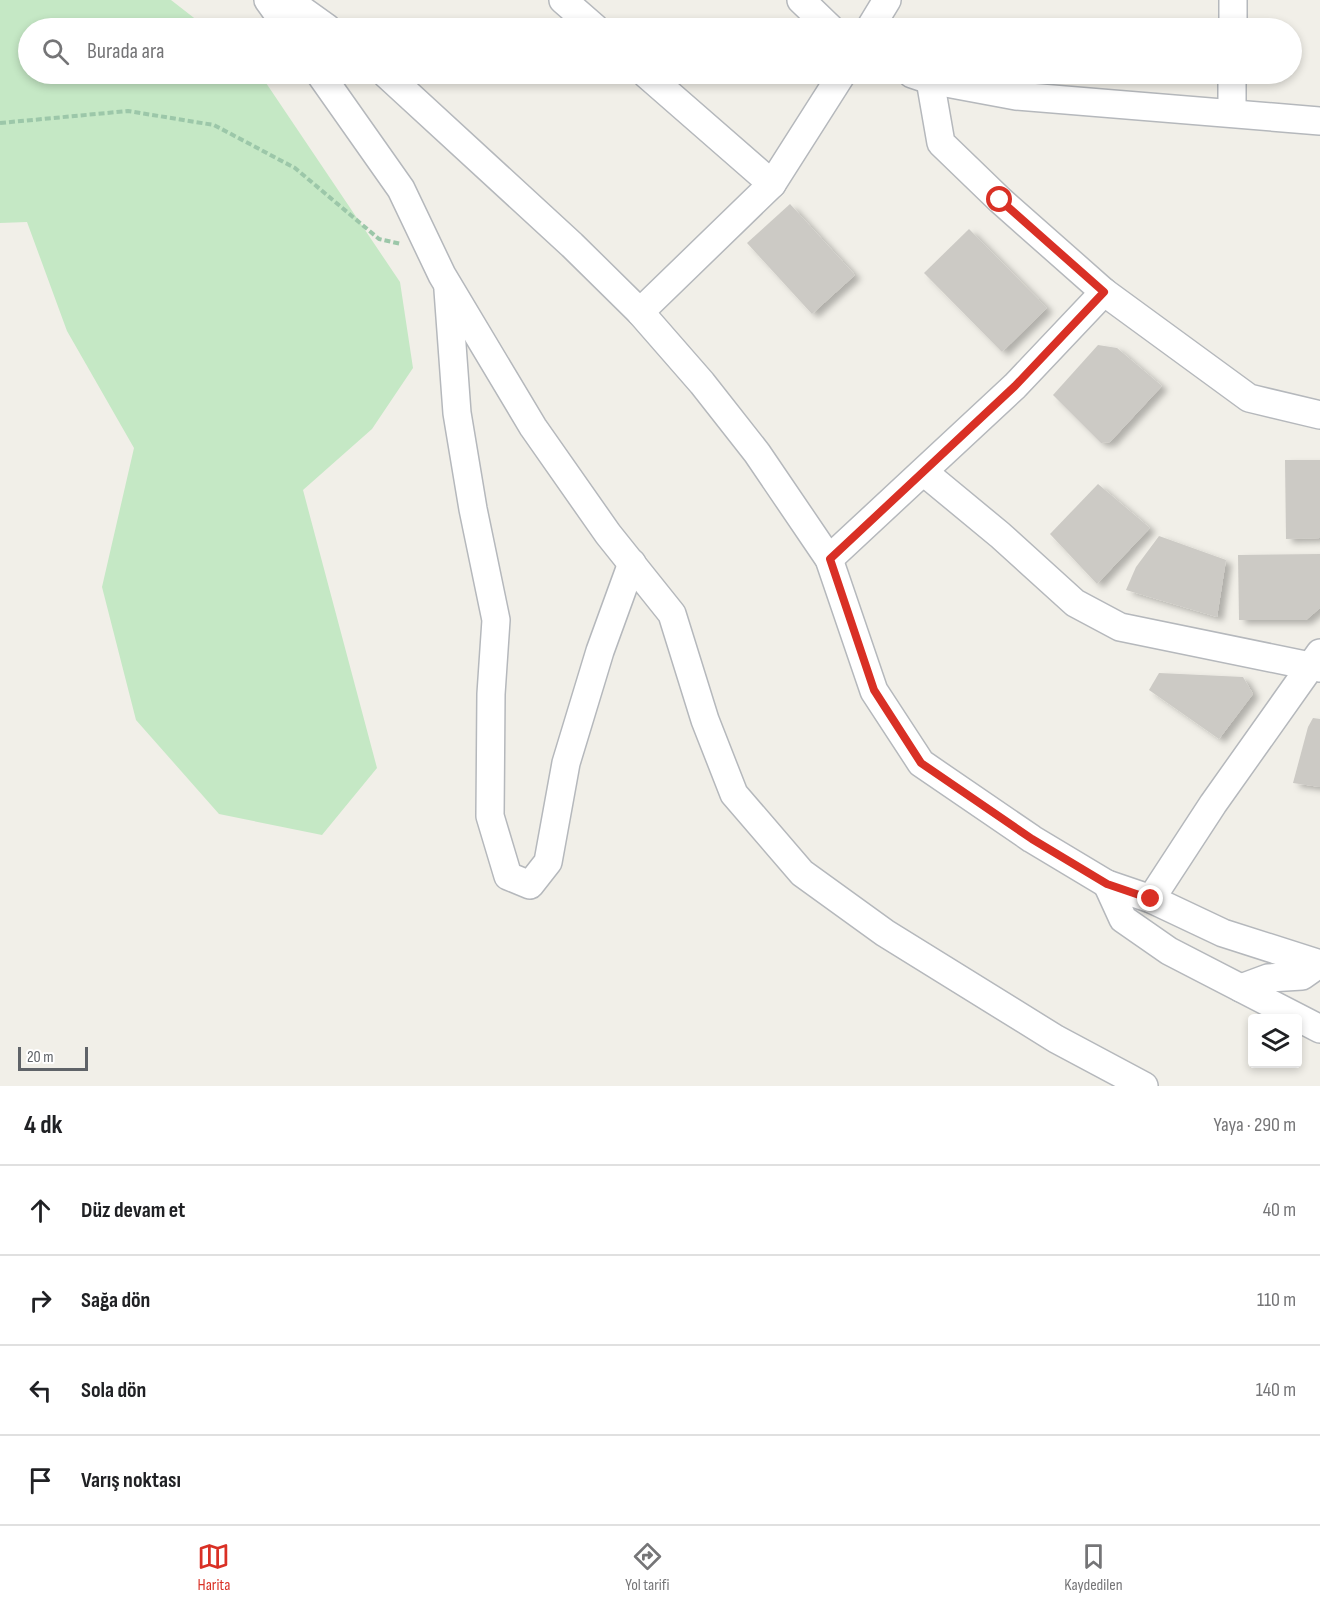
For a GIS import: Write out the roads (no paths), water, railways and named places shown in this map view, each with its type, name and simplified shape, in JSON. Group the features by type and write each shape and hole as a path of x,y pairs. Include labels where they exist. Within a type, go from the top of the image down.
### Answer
{"street":[{"path":"268,0 281,18"},
{"path":"288,0 313,18"},
{"path":"563,0 584,18"},
{"path":"801,0 820,18"},
{"path":"876,18 887,0"},
{"path":"1233,0 1233,18"},
{"path":"327,84 401,189 447,283 533,427 672,614 705,720 734,794 802,873 905,946 1056,1040 1144,1086"},
{"path":"397,84 572,245 640,312 702,383 757,453 830,559 874,690 921,763 1032,839 1107,884 1151,899 1223,933 1320,964"},
{"path":"657,84 772,184"},
{"path":"640,312 772,184 836,84"},
{"path":"923,84 941,143 1000,200 1104,292 1249,398 1320,416"},
{"path":"956,84 1016,96 1320,121"},
{"path":"1232,113 1233,84"},
{"path":"447,283 458,413 473,509 496,620 491,694 490,816 508,876 530,885 548,862 566,763 600,651 632,563"},
{"path":"830,559 1015,386 1104,292"},
{"path":"924,473 1000,535 1075,603 1120,627 1317,662 1213,804 1151,899"},
{"path":"1107,884 1123,920 1169,951 1320,1029"},
{"path":"1241,988 1268,978 1302,976 1320,964"}]}
